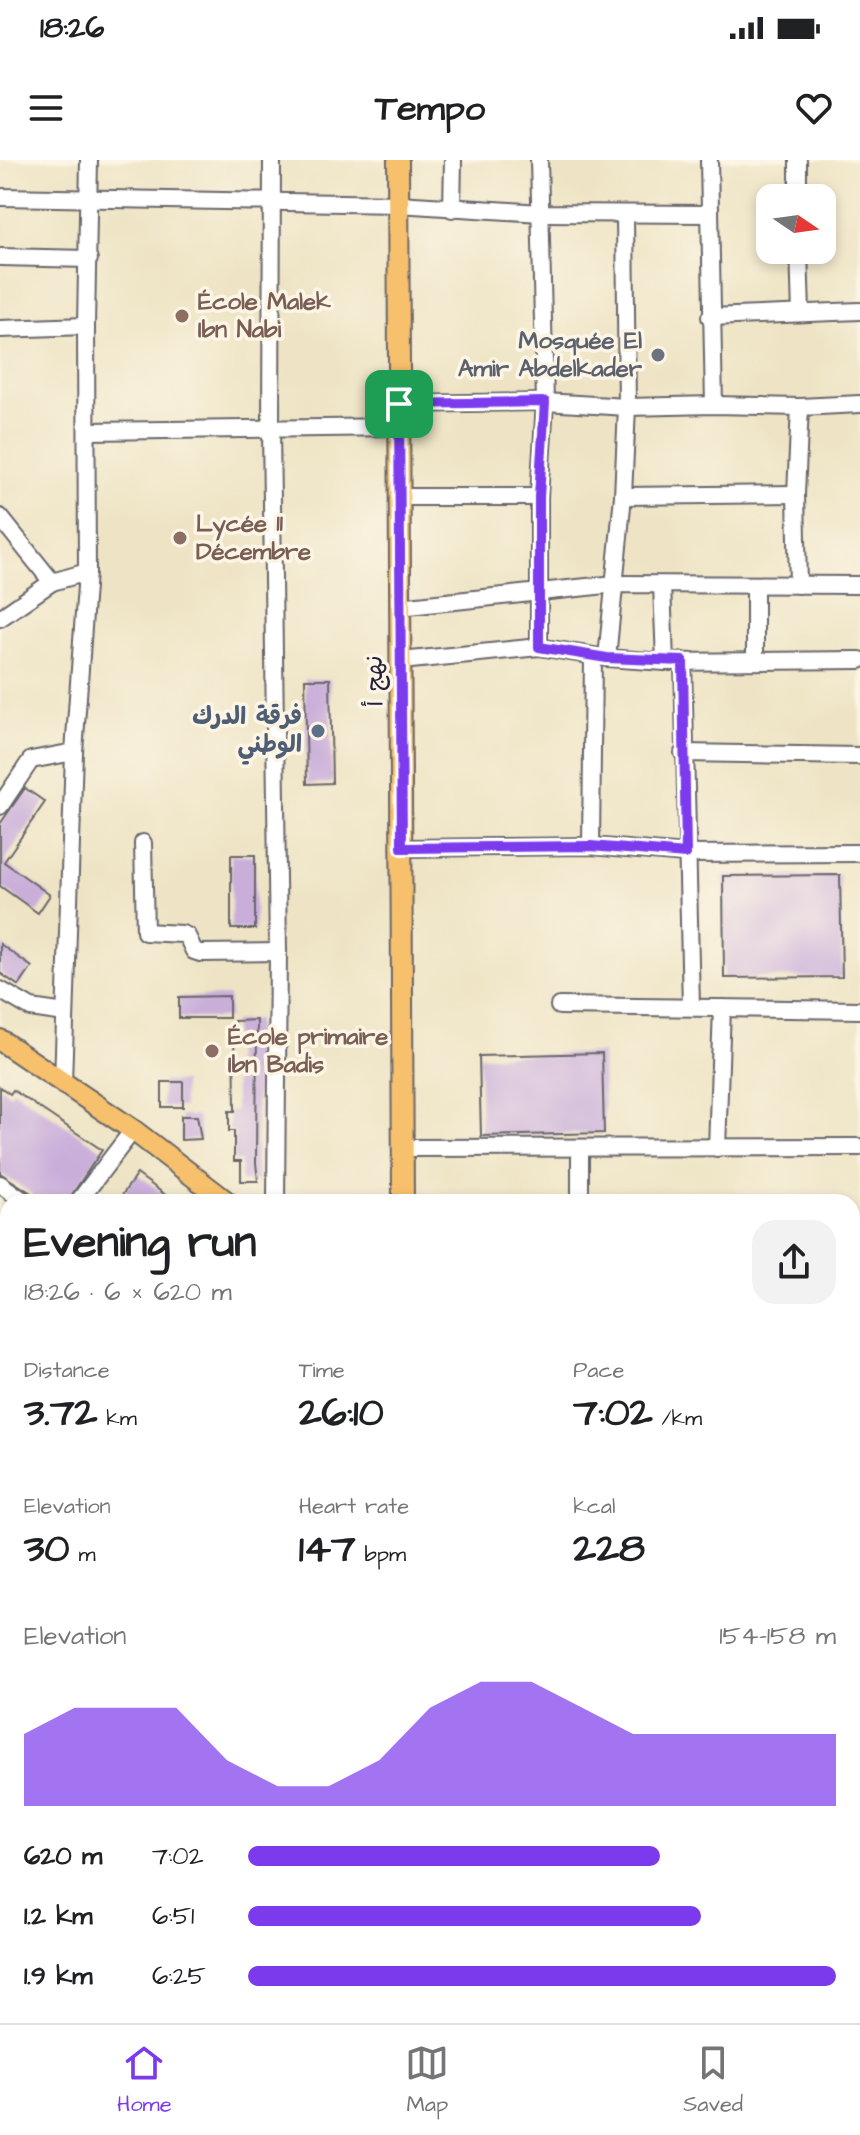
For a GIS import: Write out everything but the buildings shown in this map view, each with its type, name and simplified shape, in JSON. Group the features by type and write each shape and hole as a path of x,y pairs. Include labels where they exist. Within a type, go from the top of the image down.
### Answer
{"main road":[{"name":"نهج أ","path":"398,160 403,1194"},
{"path":"0,1040 133,1130 217,1194"}],"street":[{"path":"63,1082 74,752 87,572 89,160"},
{"path":"272,160 271,429 278,952 276,1194"},
{"path":"452,209 453,160"},
{"path":"539,160 545,402 539,497 539,647"},
{"path":"709,160 714,405"},
{"path":"798,160 798,184"},
{"path":"0,197 398,204 541,213 710,214"},
{"path":"591,846 600,657 615,584 623,496 627,407 625,214"},
{"path":"0,257 89,259"},
{"path":"799,264 801,313"},
{"path":"710,317 860,311"},
{"path":"0,329 86,326"},
{"path":"399,404 545,402 627,407 860,404"},
{"path":"798,585 796,494 800,407"},
{"path":"88,431 400,427"},
{"path":"623,496 796,494"},
{"path":"398,497 539,497"},
{"path":"0,517 52,582"},
{"path":"0,617 52,582 87,572"},
{"path":"399,607 615,584 860,585"},
{"path":"662,585 665,662"},
{"path":"755,585 755,661"},
{"path":"401,661 539,647 600,657 665,662 860,660"},
{"path":"683,661 691,1007"},
{"path":"0,806 31,760 74,752"},
{"path":"683,753 860,756"},
{"path":"143,843 145,932 182,934 187,936 194,951 200,953 278,952"},
{"path":"402,848 591,846 686,854 860,853"},
{"path":"0,990 31,1008 65,1013"},
{"path":"559,1006 860,1010"},
{"path":"717,1148 722,1008"},
{"path":"84,1194 133,1130"},
{"path":"401,1148 860,1147"},
{"path":"580,1148 580,1194"}],"place":[{"name":"École Malek Ibn Nabi","path":"182,316"},
{"name":"Mosquée El Amir Abdelkader","path":"658,355"},
{"name":"Lycée 11 Décembre","path":"180,538"},
{"name":"فرقة الدرك الوطني","path":"318,731"},
{"name":"École primaire Ibn Badis","path":"212,1051"}],"route":[{"path":"545,402 539,497 539,647 607,658 683,661 686,854 591,846 402,848 399,404 545,402"}]}
